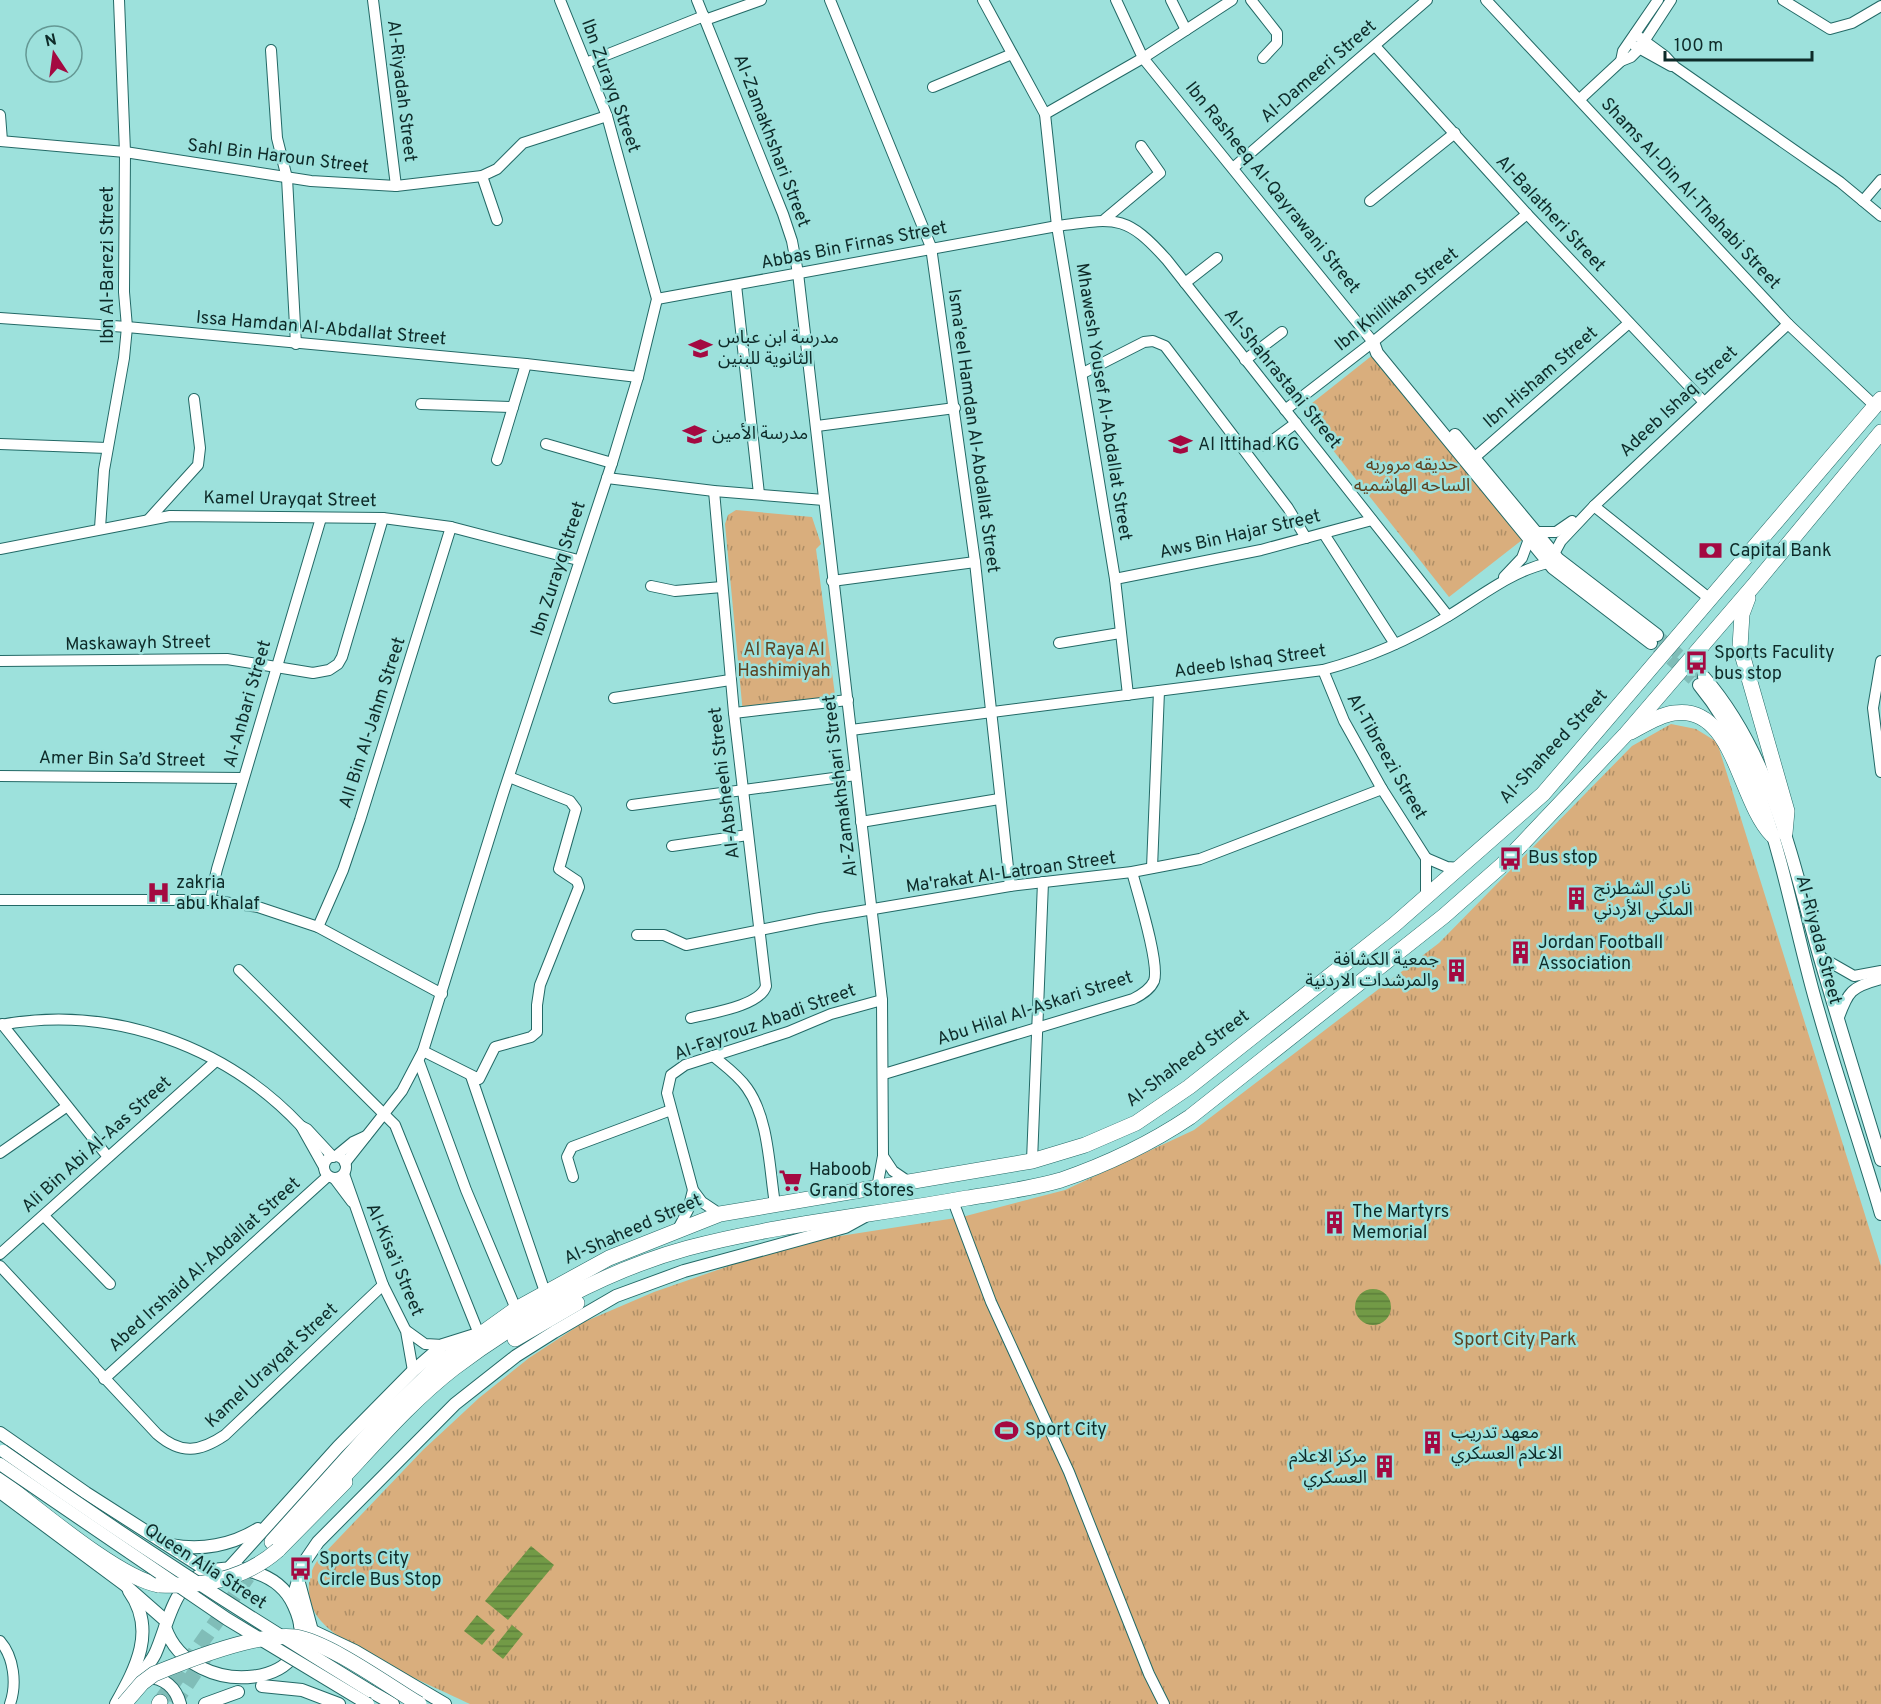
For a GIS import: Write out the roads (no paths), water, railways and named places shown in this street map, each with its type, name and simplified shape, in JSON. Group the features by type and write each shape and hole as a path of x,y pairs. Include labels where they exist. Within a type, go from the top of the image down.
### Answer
{"highway":[{"name":"Al-Shaheed Street","path":"1878,402 1543,794 1426,897 1189,1087 1136,1123 1085,1145 1032,1161 720,1214 678,1228 609,1258 516,1309 443,1361 378,1424 275,1544 387,1430 454,1368 533,1316 605,1278 687,1249 736,1237 1037,1186 1069,1176 1159,1136 1190,1117 1474,892 1558,808 1626,734 1881,432"},
{"path":"1626,734 1675,713 1694,714 1711,722 1723,737 1759,821 1778,834 1787,811 1740,647 1743,614 1755,584"},
{"path":"0,1480 112,1563 140,1580 173,1586 216,1581 253,1568 270,1557 385,1443 472,1367 644,1264"},
{"path":"124,1704 142,1683 154,1674 246,1643 283,1636 297,1637 328,1650 419,1704"}],"main road":[{"name":"Ibn Rasheeq Al-Qayrawani Street","path":"1373,342 1381,346 1474,458 1532,536"},
{"name":"Ibn Rasheeq Al-Qayrawani Street","path":"1373,342 1377,353 1532,536"},
{"path":"1532,536 1551,558 1654,639"},
{"name":"Al-Riyada Street","path":"1702,681 1722,697 1747,739 1820,956 1881,1160"},
{"name":"Al-Riyada Street","path":"1778,834 1819,1014 1881,1214"},
{"path":"1851,1113 1865,1109"},
{"path":"292,1600 298,1577 310,1553 340,1519 455,1404 516,1356 616,1296 684,1271 845,1227 867,1215"},
{"path":"230,1567 268,1522 413,1371 443,1345 479,1334"},
{"path":"0,1433 208,1571"},
{"name":"Queen Alia Street","path":"1,1455 227,1619 368,1704"},
{"name":"Queen Alia Street","path":"1,1455 234,1608 393,1704"},
{"path":"0,1492 125,1585 166,1624 177,1659 188,1671 213,1685 302,1690 334,1701"},
{"path":"163,1543 195,1547 218,1545 241,1538 268,1522"},
{"path":"117,1704 153,1657 174,1601 187,1583 208,1571 230,1567 266,1575 292,1600 306,1628 355,1651 445,1704"},
{"path":"205,1704 271,1681 292,1663 306,1628 298,1577"},
{"path":"117,1704 137,1666 143,1648 140,1612 125,1585"},
{"path":"334,1701 329,1682 335,1666 355,1651"},
{"path":"136,1680 151,1677 166,1682 174,1691 180,1704"}],"street":[{"name":"Ibn Al-Barezi Street","path":"100,528 107,448 124,358 127,327 124,292 125,152 119,0"},
{"name":"Al-Riyadah Street","path":"373,0 396,186"},
{"name":"Ibn Zurayq Street","path":"335,1172 385,1113 419,1062 578,561 612,463 638,377 657,299 607,116 560,0"},
{"name":"Al-Zamakhshari Street","path":"698,0 783,214 792,241 798,273 882,1000 884,1156 877,1188"},
{"path":"586,63 704,18 761,0"},
{"name":"Isma'eel Hamdan Al-Abdallat Street","path":"830,0 931,247 975,562 1010,886"},
{"path":"982,0 1045,114 1143,58 1232,0"},
{"name":"Ibn Rasheeq Al-Qayrawani Street","path":"1116,0 1143,58 1373,342"},
{"path":"1171,0 1186,30"},
{"path":"1251,0 1277,33 1277,43 1263,58"},
{"name":"Al-Dameeri Street","path":"1233,168 1427,0"},
{"name":"Shams Al-Din Al-Thahabi Street","path":"1486,0 1788,324 1878,402"},
{"path":"1637,41 1658,0"},
{"path":"1580,99 1621,61 1623,51 1637,41 1671,0"},
{"path":"1783,0 1830,29 1852,23 1881,6"},
{"path":"1637,41 1840,182 1881,216"},
{"name":"Al-Balatheri Street","path":"1375,46 1527,214 1703,401"},
{"path":"271,50 277,138 286,178 296,344"},
{"path":"933,87 1012,54"},
{"name":"Mhawesh Yousef Al-Abdallat Street","path":"1045,114 1057,226 1115,579 1128,695"},
{"path":"0,115 1,141"},
{"name":"Sahl Bin Haroun Street","path":"1,141 125,152 286,178 358,186 396,186 482,176 496,169 523,143 607,116"},
{"path":"1370,201 1455,133"},
{"path":"1105,219 1160,173 1141,147"},
{"path":"482,176 497,220"},
{"path":"1863,201 1881,180"},
{"name":"Ibn Khillikan Street","path":"1286,410 1373,342 1527,214"},
{"name":"Al-Shahrastani Street","path":"1057,226 1105,219 1130,226 1142,233 1185,282 1448,616"},
{"name":"Abbas Bin Firnas Street","path":"657,299 931,247 1057,226"},
{"path":"1185,282 1217,258"},
{"path":"736,285 759,494"},
{"name":"Issa Hamdan Al-Abdallat Street","path":"0,318 127,327 526,364 638,377"},
{"name":"Ibn Hisham Street","path":"1474,458 1629,323"},
{"name":"Adeeb Ishaq Street","path":"851,729 1323,670 1347,664 1395,644 1448,616 1495,586 1551,558 1561,540 1594,506 1703,401 1788,324"},
{"path":"1245,360 1282,332"},
{"path":"1083,374 1144,342 1152,341 1165,346 1288,508 1306,538"},
{"path":"497,460 526,364"},
{"path":"149,519 198,465 200,448 195,399"},
{"path":"421,404 513,407"},
{"path":"817,426 955,408"},
{"path":"1265,446 1296,423"},
{"path":"0,444 107,448"},
{"path":"546,444 612,463"},
{"path":"607,478 714,492 824,500"},
{"name":"Al-Absheehi Street","path":"691,1018 752,1001 764,993 766,986 730,680 714,492"},
{"path":"1594,506 1710,598"},
{"name":"Adeeb Ishaq Street","path":"1495,586 1522,558 1532,536 1556,531 1594,506"},
{"name":"Kamel Urayqat Street","path":"0,549 100,528 183,515 383,518 451,527 578,561"},
{"name":"Al-Anbari Street","path":"210,900 275,666 321,518"},
{"name":"Maskawayh Street","path":"0,661 227,659 313,673 338,664 383,518"},
{"name":"Aws Bin Hajar Street","path":"1115,579 1324,534 1372,519"},
{"name":"AlI Bin Al-Jahm Street","path":"318,927 343,870 357,830 406,679 451,527"},
{"path":"1324,534 1395,644"},
{"path":"832,581 975,562"},
{"path":"651,586 675,591 722,587"},
{"path":"1059,643 1120,633"},
{"path":"1881,661 1873,708 1881,772"},
{"name":"Al-Tibreezi Street","path":"1323,670 1335,704 1382,789 1426,858"},
{"path":"614,698 730,680"},
{"path":"1152,868 1160,691"},
{"path":"734,713 848,700"},
{"path":"632,805 856,775"},
{"name":"Amer Bin Sa’d Street","path":"0,776 243,778"},
{"path":"423,1051 476,1079 481,1078 495,1047 531,1037 537,1032 540,985 579,887 577,881 559,869 576,812 573,804 509,777"},
{"name":"Ma'rakat Al-Latroan Street","path":"637,935 664,935 686,945 1010,886 1132,872 1220,854 1382,789"},
{"path":"861,822 999,799"},
{"path":"672,846 748,836"},
{"path":"1426,897 1426,858 1448,867 1460,868"},
{"name":"Abu Hilal Al-Askari Street","path":"884,1074 1133,999 1152,985 1155,979 1155,963 1132,872"},
{"path":"1032,1161 1043,882"},
{"path":"0,900 210,900 258,908 318,927 442,994"},
{"path":"1820,956 1854,976 1863,976 1881,970"},
{"path":"239,970 395,1125 479,1334"},
{"path":"1838,1020 1853,988 1881,979"},
{"name":"Al-Fayrouz Abadi Street","path":"693,1190 671,1110 667,1087 670,1076 680,1067 788,1032 831,1014 882,1000"},
{"name":"Al-Kisa’i Street","path":"1,1025 61,1020 117,1026 175,1040 216,1061 266,1094 307,1129 334,1157 335,1172"},
{"path":"1,1025 108,1157"},
{"path":"713,1056 739,1078 754,1100 762,1125 775,1204"},
{"name":"Ali Bin Abi Al-Aas Street","path":"0,1254 216,1061"},
{"path":"419,1062 466,1190 516,1309"},
{"path":"471,1076 545,1292"},
{"path":"0,1152 66,1107"},
{"path":"573,1177 567,1157 572,1147 671,1110"},
{"name":"Al-Kisa’i Street","path":"301,1126 302,1133 335,1172 352,1202 383,1284 406,1330 413,1371"},
{"name":"Ibn Zurayq Street","path":"335,1172 334,1157 366,1135"},
{"path":"884,1156 893,1171 909,1182"},
{"name":"Abed Irshaid Al-Abdallat Street","path":"104,1379 335,1172"},
{"path":"693,1190 707,1206 720,1214"},
{"path":"678,1228 686,1214 693,1190"},
{"path":"953,1201 991,1302 1069,1472 1144,1663 1164,1704"},
{"path":"44,1216 110,1284"},
{"name":"Kamel Urayqat Street","path":"0,1266 42,1308 104,1379 165,1442 184,1450 196,1450 225,1435 383,1284"},
{"name":"Al-Kisa’i Street","path":"406,1330 427,1345 443,1345"},
{"path":"0,1641 13,1669 14,1685 10,1704"}],"tunnel":[{"path":"1657,635 1704,677"},
{"path":"1657,647 1699,685"},
{"path":"160,1702 258,1562"},
{"path":"174,1704 207,1654"}],"place":[{"name":"مدرسة ابن عباس الثانوية للبنين","path":"700,348"},
{"name":"مدرسة الأمين","path":"694,434"},
{"name":"Al Ittihad KG","path":"1180,445"},
{"name":"Capital Bank","path":"1711,551"},
{"name":"Sports Faculity bus stop","path":"1696,663"},
{"name":"Bus stop","path":"1510,858"},
{"name":"zakria abu khalaf","path":"158,893"},
{"name":"نادي الشطرنج الملكي الأردني","path":"1576,899"},
{"name":"Jordan Football Association","path":"1520,953"},
{"name":"جمعية الكشافة والمرشدات الاردنية","path":"1457,970"},
{"name":"Haboob Grand Stores","path":"791,1180"},
{"name":"The Martyrs Memorial","path":"1334,1222"},
{"name":"Sport City","path":"1007,1430"},
{"name":"معهد تدريب الاعلام العسكري","path":"1433,1443"},
{"name":"مركز الاعلام العسكري","path":"1385,1467"},
{"name":"Sports City Circle Bus Stop","path":"301,1569"}],"park label":[{"name":"حديقه مروريه الساحه الهاشميه","path":"1412,475"},
{"name":"Al Raya Al Hashimiyah","path":"784,660"},
{"name":"Sport City Park","path":"1515,1340"}]}
